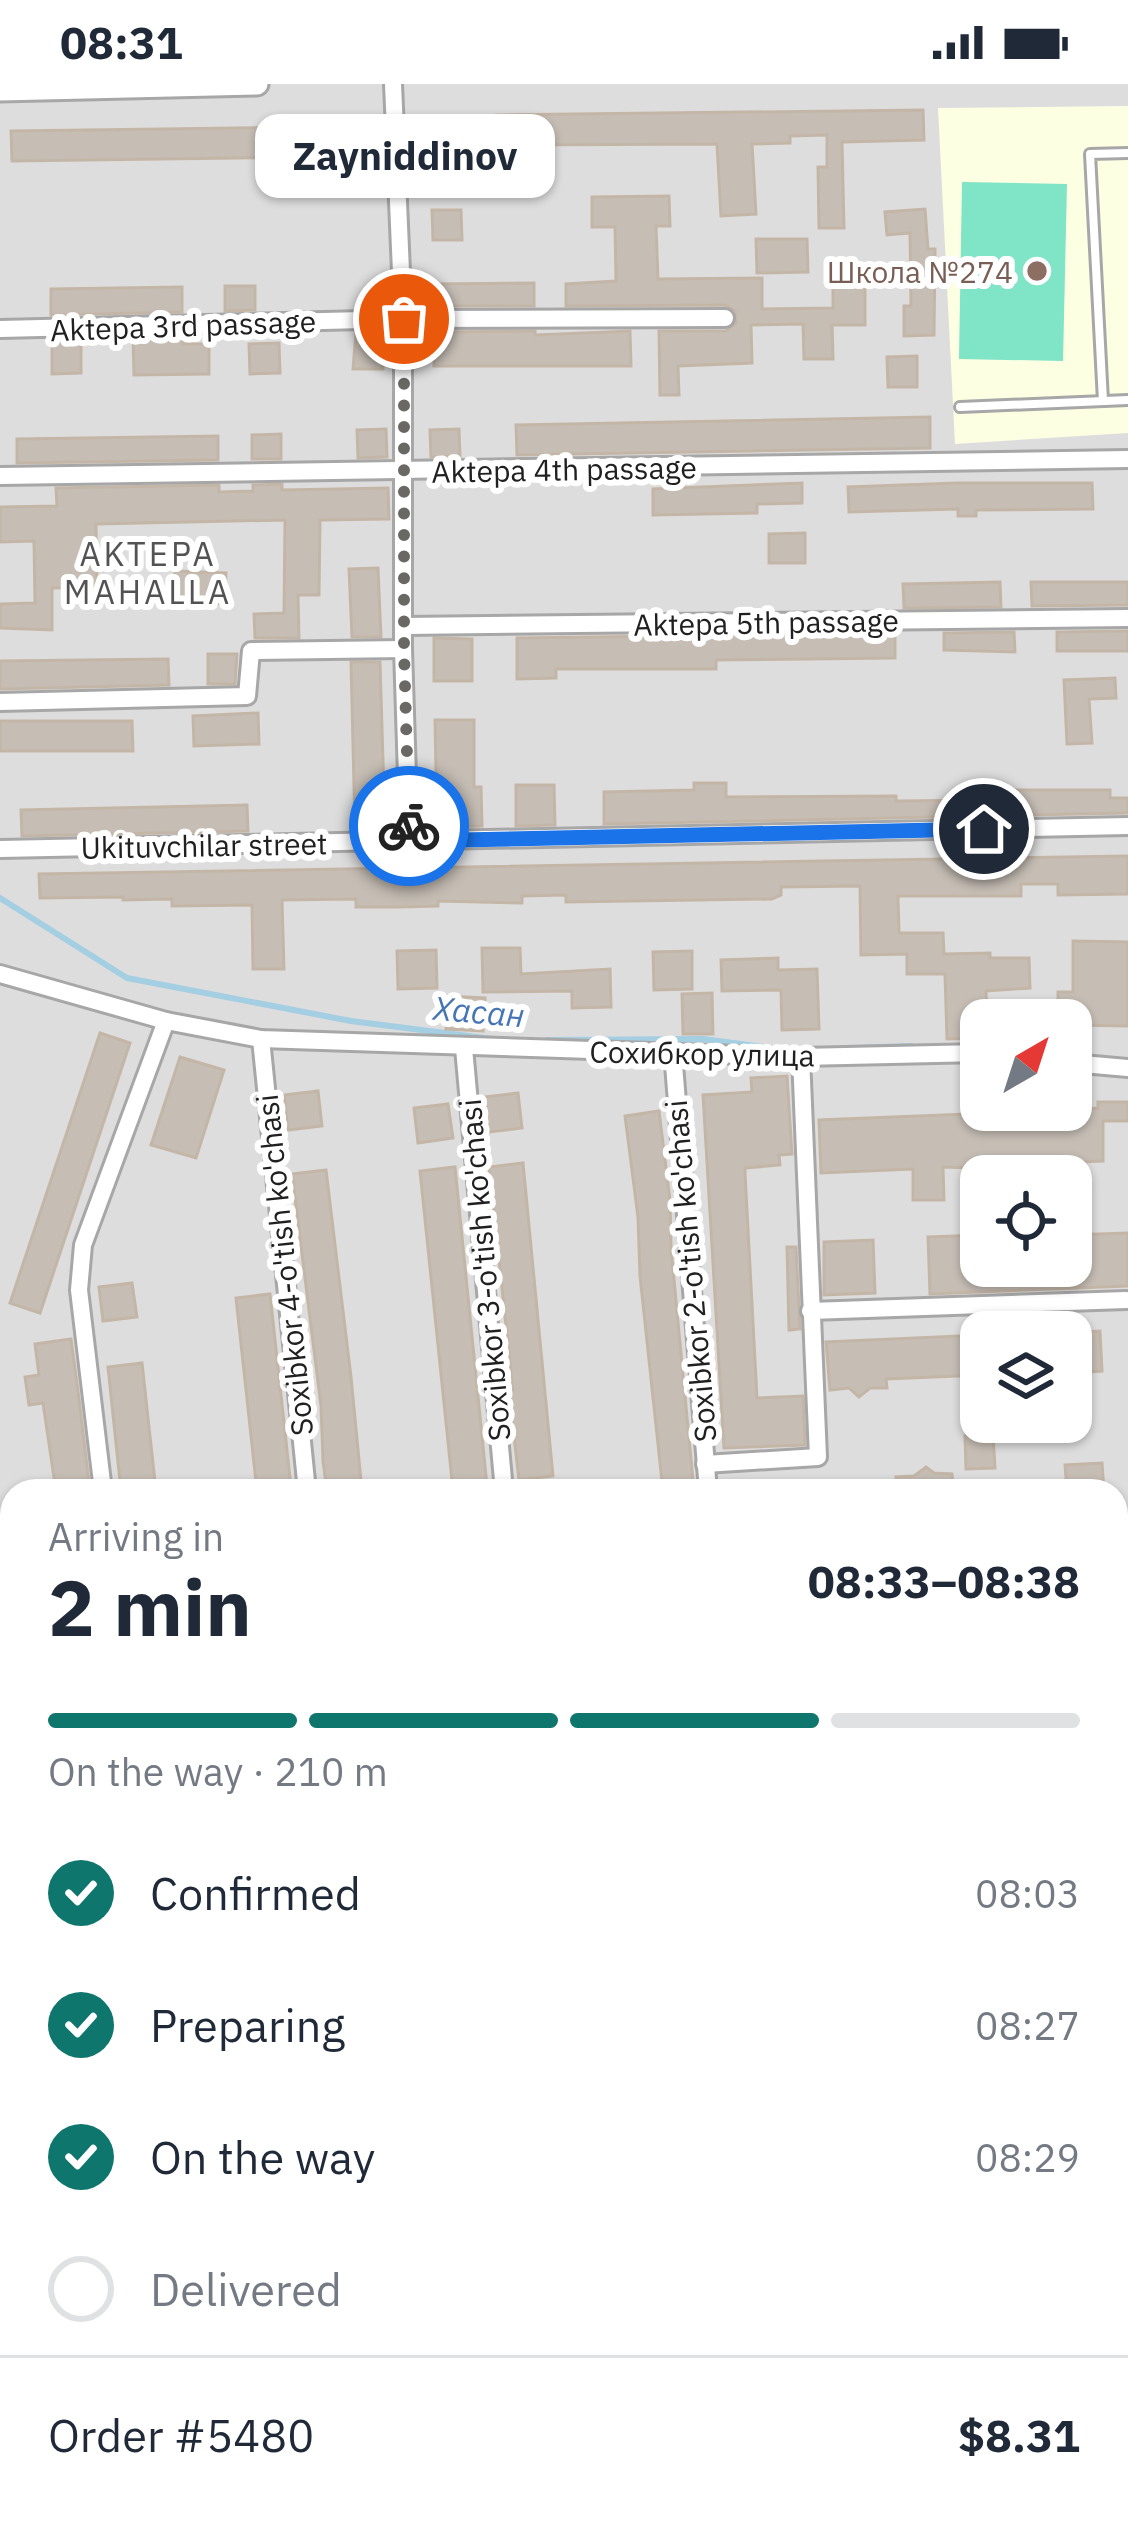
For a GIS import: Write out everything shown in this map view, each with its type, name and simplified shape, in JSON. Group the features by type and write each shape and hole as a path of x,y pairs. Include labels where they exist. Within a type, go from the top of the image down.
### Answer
{"street":[{"path":"0,90 257,84"},
{"path":"393,84 404,319 409,841"},
{"name":"Aktepa 3rd passage","path":"0,329 404,319 725,318"},
{"name":"Aktepa 4th passage","path":"0,476 1128,459"},
{"name":"Aktepa 5th passage","path":"404,626 1128,617"},
{"path":"0,702 247,696 251,651 404,650"},
{"name":"Ukituvchilar street","path":"0,848 1128,826"},
{"name":"Сохибкор улица","path":"0,974 166,1021 260,1039 801,1057 960,1054"},
{"path":"103,1479 80,1290 83,1245 166,1021"},
{"name":"Soxibkor 4-o'tish ko'chasi","path":"260,1039 306,1479"},
{"name":"Soxibkor 3-o'tish ko'chasi","path":"464,1048 503,1479"},
{"name":"Soxibkor 2-o'tish ko'chasi","path":"673,1052 707,1479"},
{"path":"705,1464 818,1457 801,1057"},
{"path":"1092,1065 1128,1068"},
{"path":"810,1311 1126,1300"}],"lane":[{"path":"1103,401 1090,154 1128,153"},
{"path":"960,407 1128,400"}],"shaded area":[{"name":"AKTEPA MAHALLA","path":"0,84 1128,84 1128,1479 0,1479"},
{"name":"Школа №274","path":"1128,106 1128,433 955,444 938,108"}],"green space":[{"path":"962,182 1067,184 1063,361 959,359"}],"building":[{"path":"923,110 924,140 842,142 844,228 819,228 818,167 827,167 827,135 752,144 756,214 721,216 717,144 497,145 497,115"},
{"path":"379,126 379,156 12,161 11,131"},
{"path":"426,128 455,128 456,158 427,158"},
{"path":"669,196 670,226 656,226 658,279 762,278 762,309 833,308 833,283 865,282 865,325 832,325 833,359 804,359 803,324 751,325 752,363 678,366 679,395 660,395 659,331 726,331 736,323 735,311 725,305 566,306 566,284 616,281 615,227 592,227 592,197"},
{"path":"925,209 928,249 935,249 934,335 904,336 904,306 911,306 910,233 887,235 885,212"},
{"path":"432,210 461,210 462,240 433,240"},
{"path":"756,239 807,239 808,272 757,273"},
{"path":"534,283 534,306 433,306 433,284"},
{"path":"225,286 255,286 255,310 225,311"},
{"path":"182,287 182,312 51,315 51,289"},
{"path":"535,331 535,335 630,331 631,366 434,366 434,332"},
{"path":"382,332 383,369 353,369 356,333"},
{"path":"183,337 183,344 209,344 209,374 134,375 133,338"},
{"path":"52,340 81,340 81,373 52,374"},
{"path":"279,343 280,373 250,374 249,344"},
{"path":"917,356 917,387 888,387 887,357"},
{"path":"930,417 930,448 517,455 516,425"},
{"path":"386,429 387,457 358,458 357,430"},
{"path":"459,429 460,456 431,457 430,430"},
{"path":"281,434 281,459 252,459 252,435"},
{"path":"218,436 218,460 17,463 17,439"},
{"path":"802,483 802,503 757,504 757,513 653,515 653,489"},
{"path":"1092,483 1093,509 976,510 976,516 958,516 958,509 849,512 848,487"},
{"path":"282,484 282,490 388,488 389,519 320,520 319,595 298,595 299,638 255,638 254,614 284,613 285,520 96,524 97,587 52,588 52,630 0,628 0,604 35,603 34,541 0,542 0,507 57,506 56,488 219,485 219,492"},
{"path":"805,533 805,563 769,563 769,534"},
{"path":"378,568 381,637 352,637 349,569"},
{"path":"175,571 226,573 225,604 174,603"},
{"path":"1000,582 1001,607 904,608 903,584"},
{"path":"1031,582 1128,582 1128,605 1032,606"},
{"path":"1128,631 1128,651 1057,651 1057,632"},
{"path":"1014,632 1015,652 944,650 944,633"},
{"path":"895,633 895,658 716,660 716,669 556,669 556,678 517,679 517,638"},
{"path":"434,638 472,639 472,681 434,681"},
{"path":"208,654 237,654 235,684 208,684"},
{"path":"168,659 169,685 0,689 0,661"},
{"path":"351,662 380,662 385,827 355,828"},
{"path":"1115,678 1116,698 1089,699 1092,743 1067,744 1064,680"},
{"path":"258,713 259,744 194,746 193,716"},
{"path":"435,720 474,720 474,787 481,787 482,826 437,827"},
{"path":"0,721 132,721 133,751 0,751"},
{"path":"694,783 726,783 726,797 896,796 896,801 990,800 990,790 1110,790 1110,798 1128,798 1128,813 604,824 604,792 694,790"},
{"path":"516,785 554,785 555,825 516,826"},
{"path":"247,805 248,831 22,836 21,810"},
{"path":"1128,856 1128,894 1058,895 1058,884 1021,884 1021,896 898,896 899,933 943,933 944,954 1029,958 1030,988 986,991 986,999 960,999 960,1039 947,1039 945,974 907,974 907,954 861,955 860,886 781,887 781,895 772,899 566,902 566,895 522,896 522,903 438,901 438,906 399,907 356,907 356,899 282,900 284,969 253,969 252,905 172,906 172,899 123,897 40,898 39,874"},
{"path":"1073,941 1128,942 1128,1026 1092,1025 1092,999 1058,999 1058,992 1073,992"},
{"path":"482,948 520,948 521,974 610,969 611,1007 572,1008 572,991 483,992"},
{"path":"436,950 437,988 398,989 397,951"},
{"path":"692,951 692,989 654,990 653,952"},
{"path":"778,958 778,970 817,969 819,1029 782,1030 781,990 722,991 721,960"},
{"path":"712,993 713,1034 683,1034 682,994"},
{"path":"447,996 485,998 483,1031 446,1029"},
{"path":"100,1033 130,1043 40,1313 10,1303"},
{"path":"180,1057 224,1070 196,1158 151,1145"},
{"path":"787,1076 792,1154 779,1155 780,1165 745,1168 745,1173 757,1398 803,1396 805,1445 724,1448 703,1095 752,1092 751,1078"},
{"path":"318,1091 322,1126 288,1130 284,1095"},
{"path":"518,1093 522,1128 488,1132 484,1097"},
{"path":"1098,1102 1128,1102 1128,1121 1103,1121 1103,1161 1092,1161 1092,1155 960,1155 960,1168 943,1167 944,1200 913,1200 913,1169 821,1173 819,1120 960,1114 960,1131 1092,1131 1092,1108 1098,1108"},
{"path":"448,1104 453,1138 418,1143 414,1108"},
{"path":"659,1111 693,1479 662,1479 625,1116"},
{"path":"523,1163 553,1476 519,1479 489,1167"},
{"path":"455,1167 486,1479 452,1479 420,1171"},
{"path":"326,1170 361,1479 325,1479 292,1174"},
{"path":"1128,1233 1128,1286 930,1294 928,1237 960,1236 960,1287 1092,1287 1092,1234"},
{"path":"873,1240 875,1293 824,1295 824,1242"},
{"path":"787,1247 796,1247 800,1329 789,1330"},
{"path":"132,1283 137,1317 103,1321 99,1287"},
{"path":"270,1294 290,1479 256,1479 236,1298"},
{"path":"1100,1331 1102,1371 1092,1372 1092,1332"},
{"path":"960,1336 960,1376 886,1379 887,1388 870,1388 859,1397 849,1388 830,1390 826,1342"},
{"path":"71,1339 88,1479 54,1479 43,1403 29,1405 25,1377 39,1375 35,1344"},
{"path":"142,1363 155,1479 120,1479 108,1367"},
{"path":"965,1443 993,1443 995,1468 966,1469"},
{"path":"1102,1463 1103,1479 1066,1479 1065,1465"},
{"path":"926,1467 934,1473 952,1474 953,1479 896,1479 914,1476"}],"waterway":[{"name":"Хасан","path":"0,898 127,978 351,1021 492,1039"},
{"name":"Хасан","path":"547,1040 703,1039 780,1049"},
{"name":"Хасан","path":"847,1048 911,1046"}],"way so far":[{"path":"404,319 409,826"}],"place":[{"name":"Школа №274","path":"1037,271"},
{"name":"Zayniddinov","path":"404,319"}],"district":[{"name":"AKTEPA MAHALLA","path":"148,572"}],"route":[{"path":"409,826 409,841 984,829"}]}
